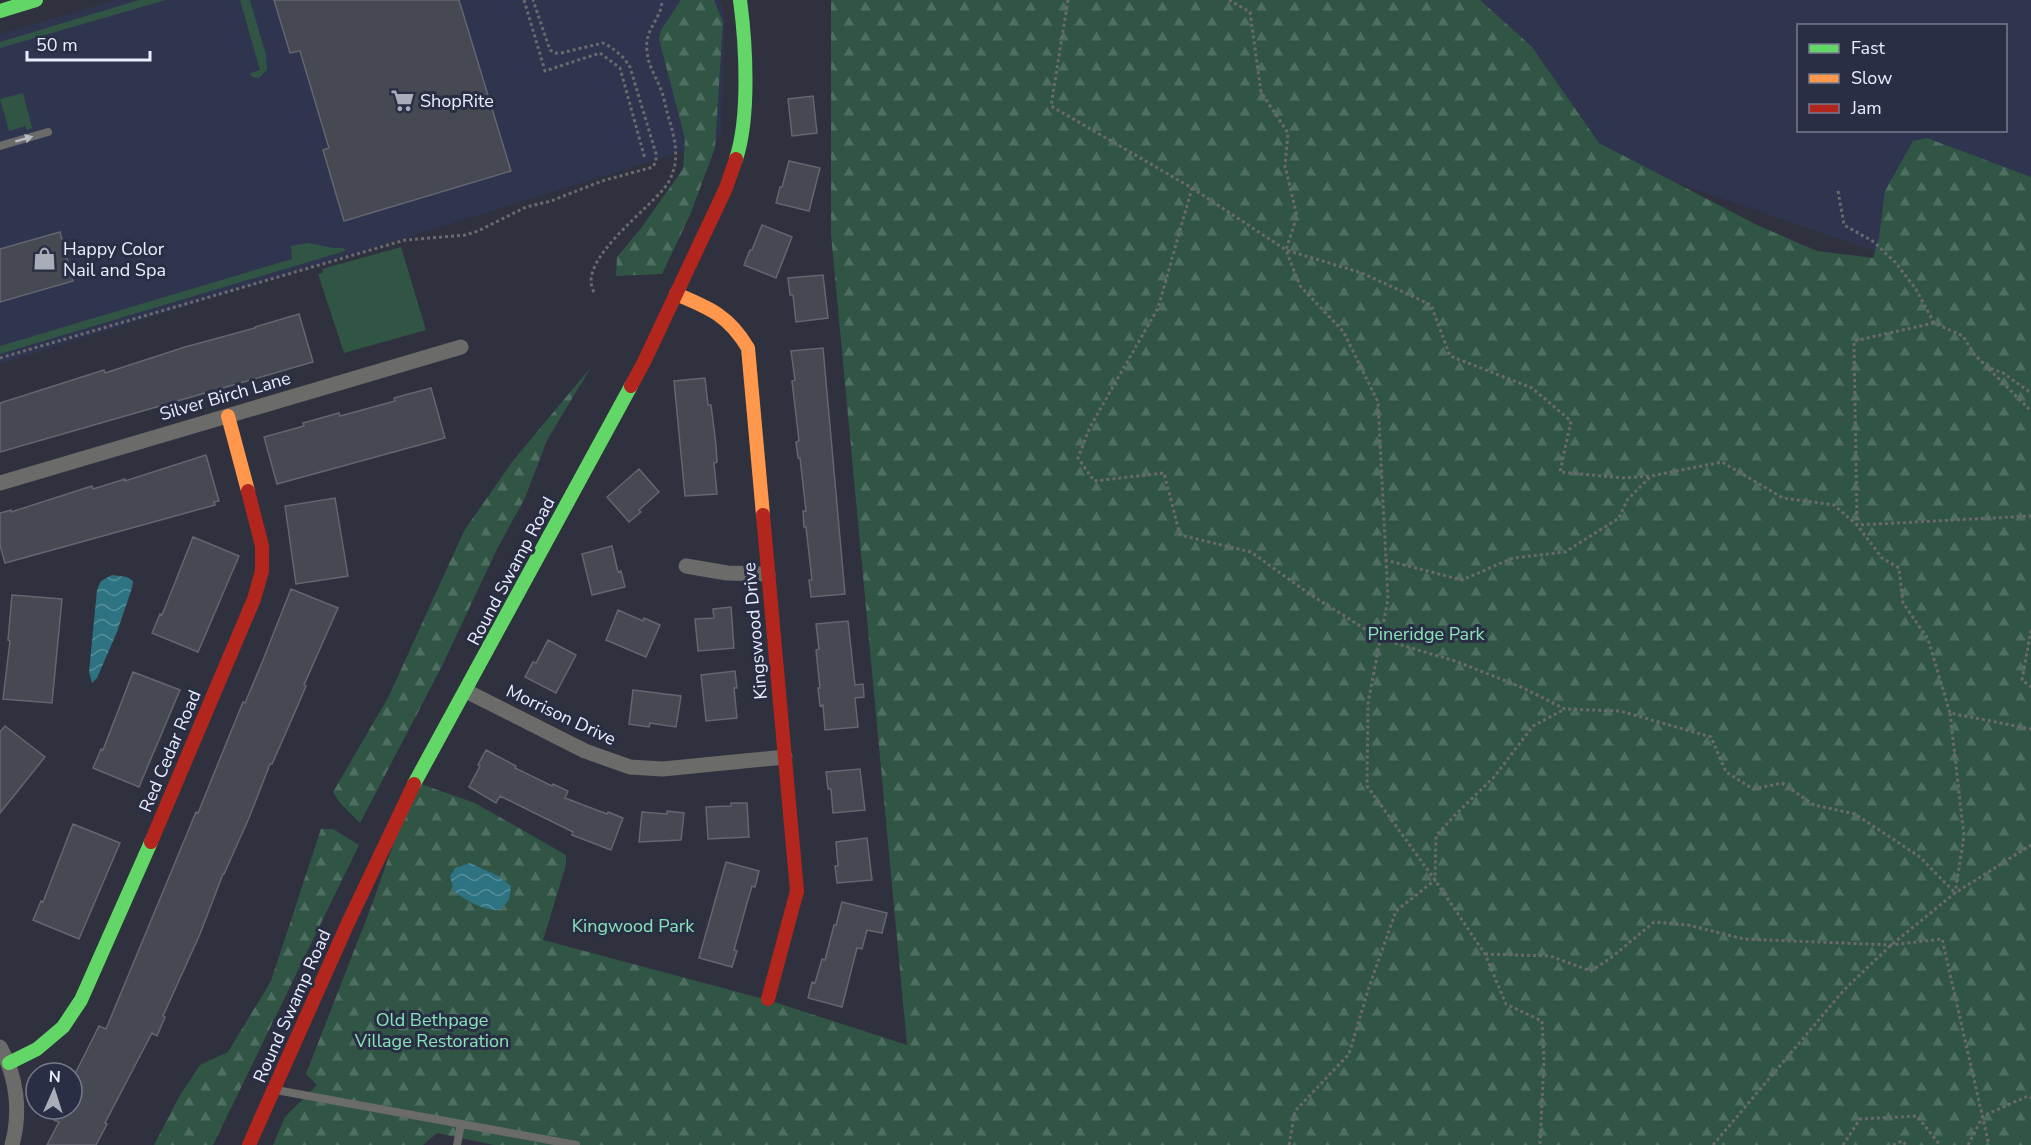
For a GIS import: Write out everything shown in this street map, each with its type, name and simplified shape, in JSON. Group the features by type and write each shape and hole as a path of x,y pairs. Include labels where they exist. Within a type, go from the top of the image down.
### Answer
{"street":[{"path":"0,11 36,0"},
{"name":"Round Swamp Road","path":"249,1145 347,925 410,792 644,362 726,188 740,142 745,106 744,29 740,0"},
{"name":"Kingswood Drive","path":"676,294 722,315 739,331 748,348 797,891 768,999"},
{"name":"Silver Birch Lane","path":"0,483 461,346"},
{"name":"Red Cedar Road","path":"9,1063 37,1049 63,1027 81,1000 130,891 254,599 262,571 262,546 228,416"},
{"path":"686,566 727,573 768,574"},
{"name":"Morrison Drive","path":"466,692 585,751 630,767 663,769 785,757"},
{"path":"0,1047 9,1063 16,1101 17,1127 12,1145"}],"lane":[{"path":"0,146 48,132"},
{"path":"275,1090 576,1145"},
{"path":"457,1145 461,1124"}],"path":[{"path":"524,0 545,71 600,53 620,68 645,159"},
{"path":"0,358 405,240 465,235 526,207 551,201 602,181 653,168 656,154 630,67 626,61 603,43 561,53 550,50 533,0"},
{"path":"594,292 591,280 601,256 612,240 667,183 675,165 675,138 661,89 652,72 647,52 648,34 660,12 662,0"},
{"path":"1068,0 1051,106 1192,188 1286,250 1362,273 1431,305 1450,356 1532,388 1571,421 1560,472 1623,478 1651,476 1722,462 1783,498 1834,505 1857,525 1882,558 1899,568 1903,603 1928,639 1950,713 1964,836 1954,892"},
{"path":"1228,0 1250,12 1261,92 1288,133 1285,166 1297,216 1286,250 1300,286 1343,331 1378,402 1388,599 1368,703 1367,786 1485,954 1506,1004 1542,1021 1544,1060 1540,1145"},
{"path":"1192,188 1158,308 1090,427 1078,458 1094,481 1164,473 1180,535 1251,552 1311,595 1380,639 1455,661 1521,687 1565,709 1620,711 1711,737 1726,772 1753,789 1782,783 1814,805 1856,814 1920,857 1954,892"},
{"path":"1838,191 1844,225 1874,242 1895,262 1916,289 1934,323"},
{"path":"1857,525 1854,341 1934,323 1963,336 1974,354 2031,411"},
{"path":"1987,368 2003,374 2031,393"},
{"path":"1385,560 1462,580 1513,558 1565,552 1619,518 1627,500 1651,476"},
{"path":"1857,525 2031,516"},
{"path":"2031,630 2022,680 2031,687"},
{"path":"1435,880 1436,836 1453,816 1494,777 1533,726 1565,709"},
{"path":"1950,713 2031,729"},
{"path":"1713,1145 1844,990 1891,945 1954,892 2031,845"},
{"path":"1289,1145 1295,1111 1349,1054 1396,910 1435,880"},
{"path":"1485,954 1550,956 1591,971 1612,957 1654,922 1688,925 1744,939 1891,945 1942,939 1989,1145"},
{"path":"1968,1145 1983,1116 2028,1096 2031,1098"},
{"path":"1843,1145 1860,1119 1917,1116 1940,1145"},
{"path":"1893,1145 1902,1141 1906,1145"}],"shaded area":[{"path":"115,0 720,0 725,18 721,137 652,161 0,364 0,34"},
{"path":"1438,0 2031,0 2031,195 1880,253 1674,182 1585,148"}],"green space":[{"path":"139,0 166,0 0,48 0,42"},
{"path":"240,0 250,0 266,55 267,70 259,78 252,77 250,73 260,70"},
{"path":"681,0 714,0 723,22 715,148 690,215 662,274 616,276 617,257 642,227 683,169 685,139 659,39 661,30"},
{"name":"Pineridge Park","path":"831,0 1480,0 1532,47 1599,143 1759,226 1817,251 1873,258 1879,238 1885,191 1913,141 1927,138 2031,177 2031,1145 494,1145 437,1133 423,1145 273,1145 285,1117 317,1085 306,1074 373,902 415,782 475,803 566,855 566,865 543,940 768,1000 907,1045 831,234"},
{"path":"23,93 32,128 27,130 25,126 9,131 0,99"},
{"path":"309,243 344,248 345,251 0,354 0,346 292,259 291,246"},
{"path":"401,247 426,330 344,353 318,274 323,273 322,269"},
{"path":"591,367 547,440 525,498 498,547 442,666 360,823 341,804 333,792 389,696 464,531 512,462"},
{"path":"321,829 333,829 359,845 213,1145 154,1145 179,1097 200,1065 228,1052 271,981"}],"water":[{"path":"112,575 127,577 133,581 132,588 117,632 97,678 92,683 89,672 97,590 101,581"},
{"path":"470,863 498,876 511,886 509,900 500,910 481,907 454,892 450,876 455,868"}],"building":[{"name":"ShopRite","path":"274,0 459,0 511,171 344,221 323,150 329,148 300,51 290,53"},
{"path":"813,96 817,133 792,136 788,99"},
{"path":"789,161 820,168 809,211 776,203"},
{"path":"762,225 792,237 776,278 744,265"},
{"path":"60,232 73,281 0,302 0,249"},
{"path":"823,275 828,318 796,322 793,295 790,295 788,278"},
{"path":"299,314 313,362 0,452 0,403 104,370 105,373"},
{"path":"823,348 845,594 811,597 809,580 812,580 803,511 806,511 796,442 799,441 791,351"},
{"path":"705,378 716,445 717,462 714,463 717,494 685,496 674,381"},
{"path":"431,388 445,438 277,484 264,437 304,426 303,423 395,401 394,398"},
{"path":"206,455 219,501 214,502 215,505 5,563 0,545 0,513 11,510 11,512 92,486 93,489 125,479 125,481"},
{"path":"639,469 659,492 629,522 607,497"},
{"path":"335,498 348,576 296,584 285,506"},
{"path":"193,537 239,556 198,652 152,633 160,614 162,615"},
{"path":"612,546 618,572 621,571 625,587 592,595 582,554"},
{"path":"291,589 338,608 223,874 200,934 163,1016 165,1017 157,1036 152,1033 96,1145 47,1145 59,1122 56,1121 84,1121 84,1061 82,1061 99,1026 106,1029 196,812 198,813 243,702 245,703"},
{"path":"12,595 62,599 52,703 3,699 10,641 8,640"},
{"path":"731,607 734,648 698,651 695,619 714,618 713,609"},
{"path":"618,610 643,621 644,618 660,625 646,657 606,640"},
{"path":"848,621 855,685 863,684 864,697 855,698 858,727 825,730 823,705 820,706 818,688 820,688 816,650 819,649 816,624"},
{"path":"548,640 576,655 556,693 525,677 533,662 536,663"},
{"path":"735,671 737,718 706,721 701,675"},
{"path":"133,672 180,690 139,787 93,768 101,749 103,750"},
{"path":"633,690 681,696 676,727 650,723 649,727 629,724"},
{"path":"5,726 45,757 0,813 0,732"},
{"path":"486,750 516,766 515,768 568,791 565,798 623,818 611,850 572,835 573,832 500,796 496,803 469,787"},
{"path":"860,769 865,810 833,813 831,789 828,789 826,772"},
{"path":"731,803 747,803 749,837 708,839 706,807 731,806"},
{"path":"667,811 684,813 681,840 639,842 642,812 667,814"},
{"path":"73,824 120,843 79,939 33,920 41,901 43,902"},
{"path":"867,838 872,880 837,883 836,842"},
{"path":"726,862 759,871 745,910 734,950 737,951 732,967 699,958"},
{"path":"842,902 887,913 882,933 867,930 862,949 857,948 842,1007 808,998 822,959 825,960"}],"traffic: fast":[{"path":"0,11 36,0"},
{"path":"736,159 743,123 746,80 740,0"},
{"path":"414,784 631,386"},
{"path":"9,1063 37,1049 63,1027 81,1000 151,842"}],"traffic: slow":[{"path":"676,294 718,314 734,328 748,348 763,515"},
{"path":"228,416 248,491"}],"traffic: jam":[{"path":"631,386 726,188 736,159"},
{"path":"151,842 254,599 262,571 262,546 248,491"},
{"path":"763,515 797,891 768,999"},
{"path":"249,1145 347,925 414,784"}],"place":[{"name":"ShopRite","path":"402,101"},
{"name":"Happy Color Nail and Spa","path":"45,259"}],"park label":[{"name":"Kingwood Park","path":"633,926"},
{"name":"Old Bethpage Village Restoration","path":"432,1030"}]}
